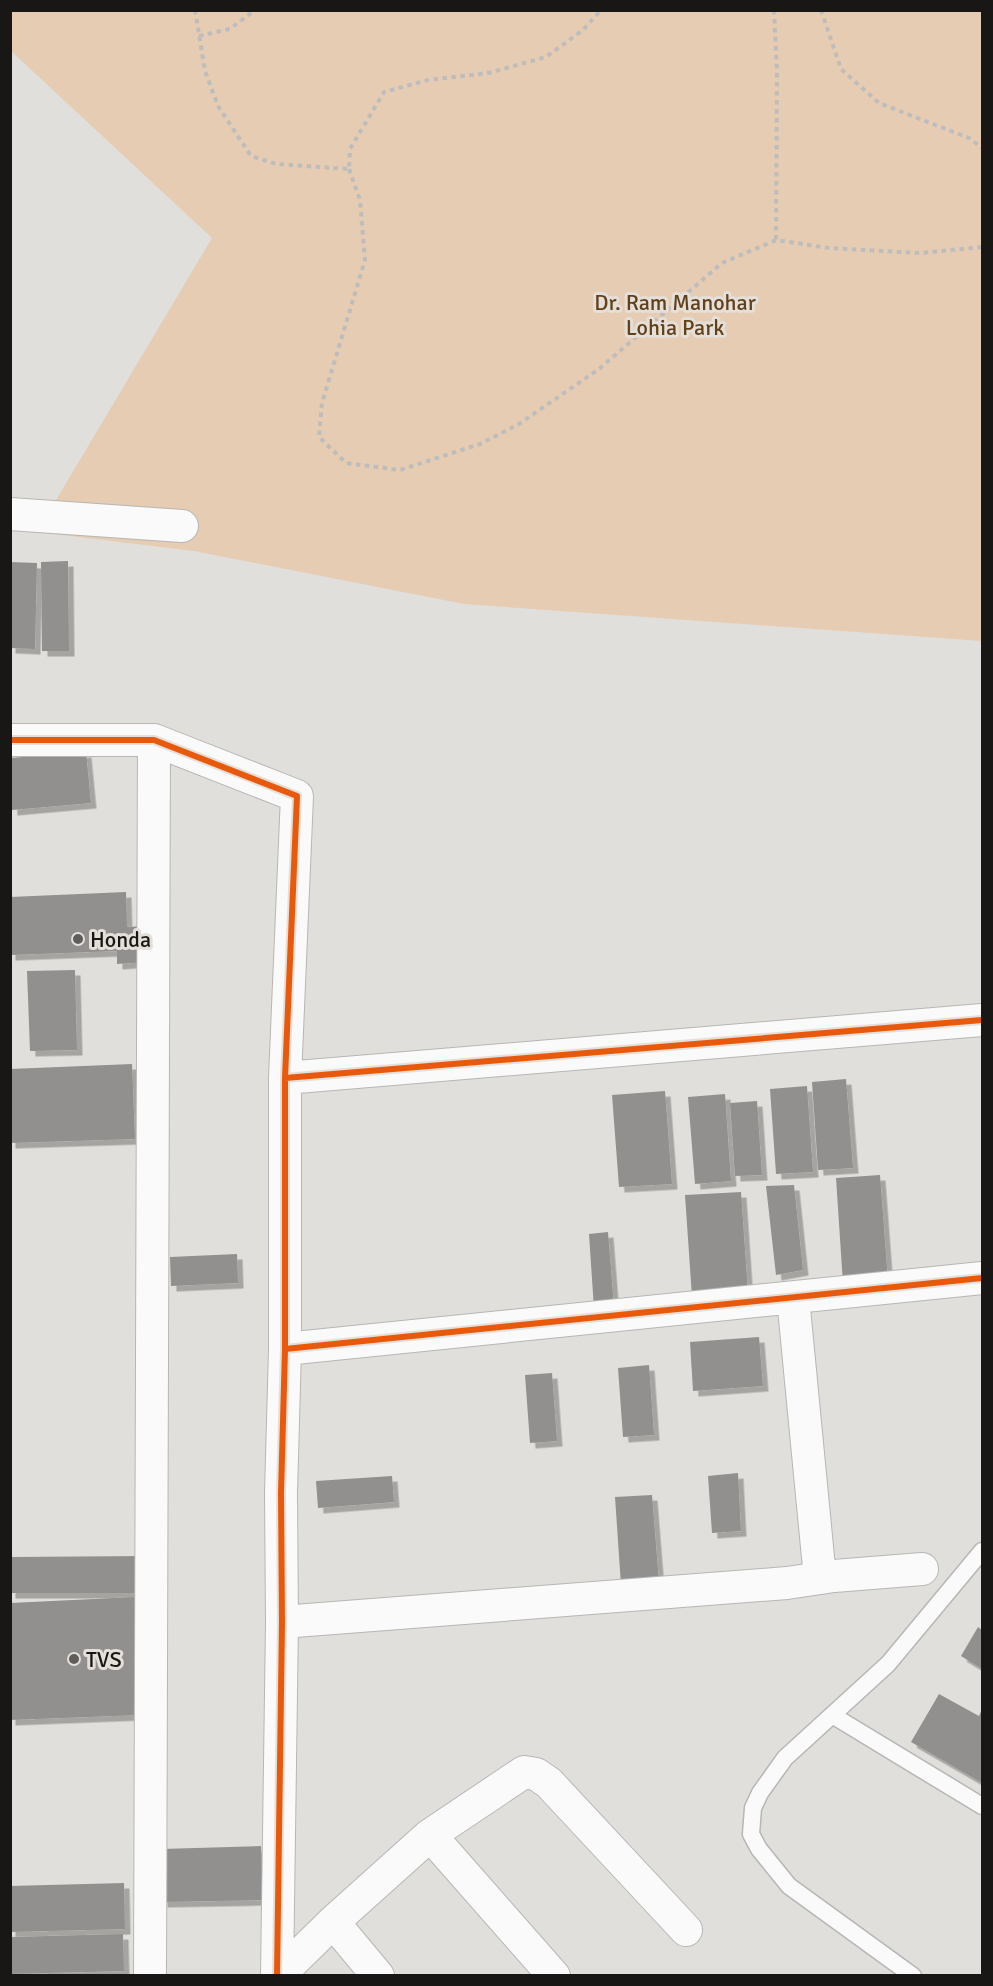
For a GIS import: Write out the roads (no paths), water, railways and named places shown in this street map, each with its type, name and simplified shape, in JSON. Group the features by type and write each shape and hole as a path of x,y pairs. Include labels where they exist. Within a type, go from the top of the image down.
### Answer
{"street":[{"path":"10,514 182,526"},
{"path":"10,740 154,740 297,796 285,1078 285,1349 281,1493 282,1622 278,1976"},
{"path":"150,1976 154,740"},
{"path":"285,1078 982,1020"},
{"path":"285,1349 982,1278"},
{"path":"793,1298 820,1578"},
{"path":"282,1622 787,1583 922,1569"},
{"path":"278,1976 333,1922 430,1835 524,1772 536,1774 549,1783 686,1930"},
{"path":"430,1835 554,1976"},
{"path":"333,1922 378,1976"}],"lane":[{"path":"913,1976 789,1886 759,1849 751,1834 753,1808 760,1793 785,1758 888,1664 982,1551"},
{"path":"832,1715 982,1806"}],"place":[{"name":"Honda","path":"78,939"},
{"name":"TVS","path":"74,1659"}],"park label":[{"name":"Dr. Ram Manohar Lohia Park","path":"675,314"}]}
